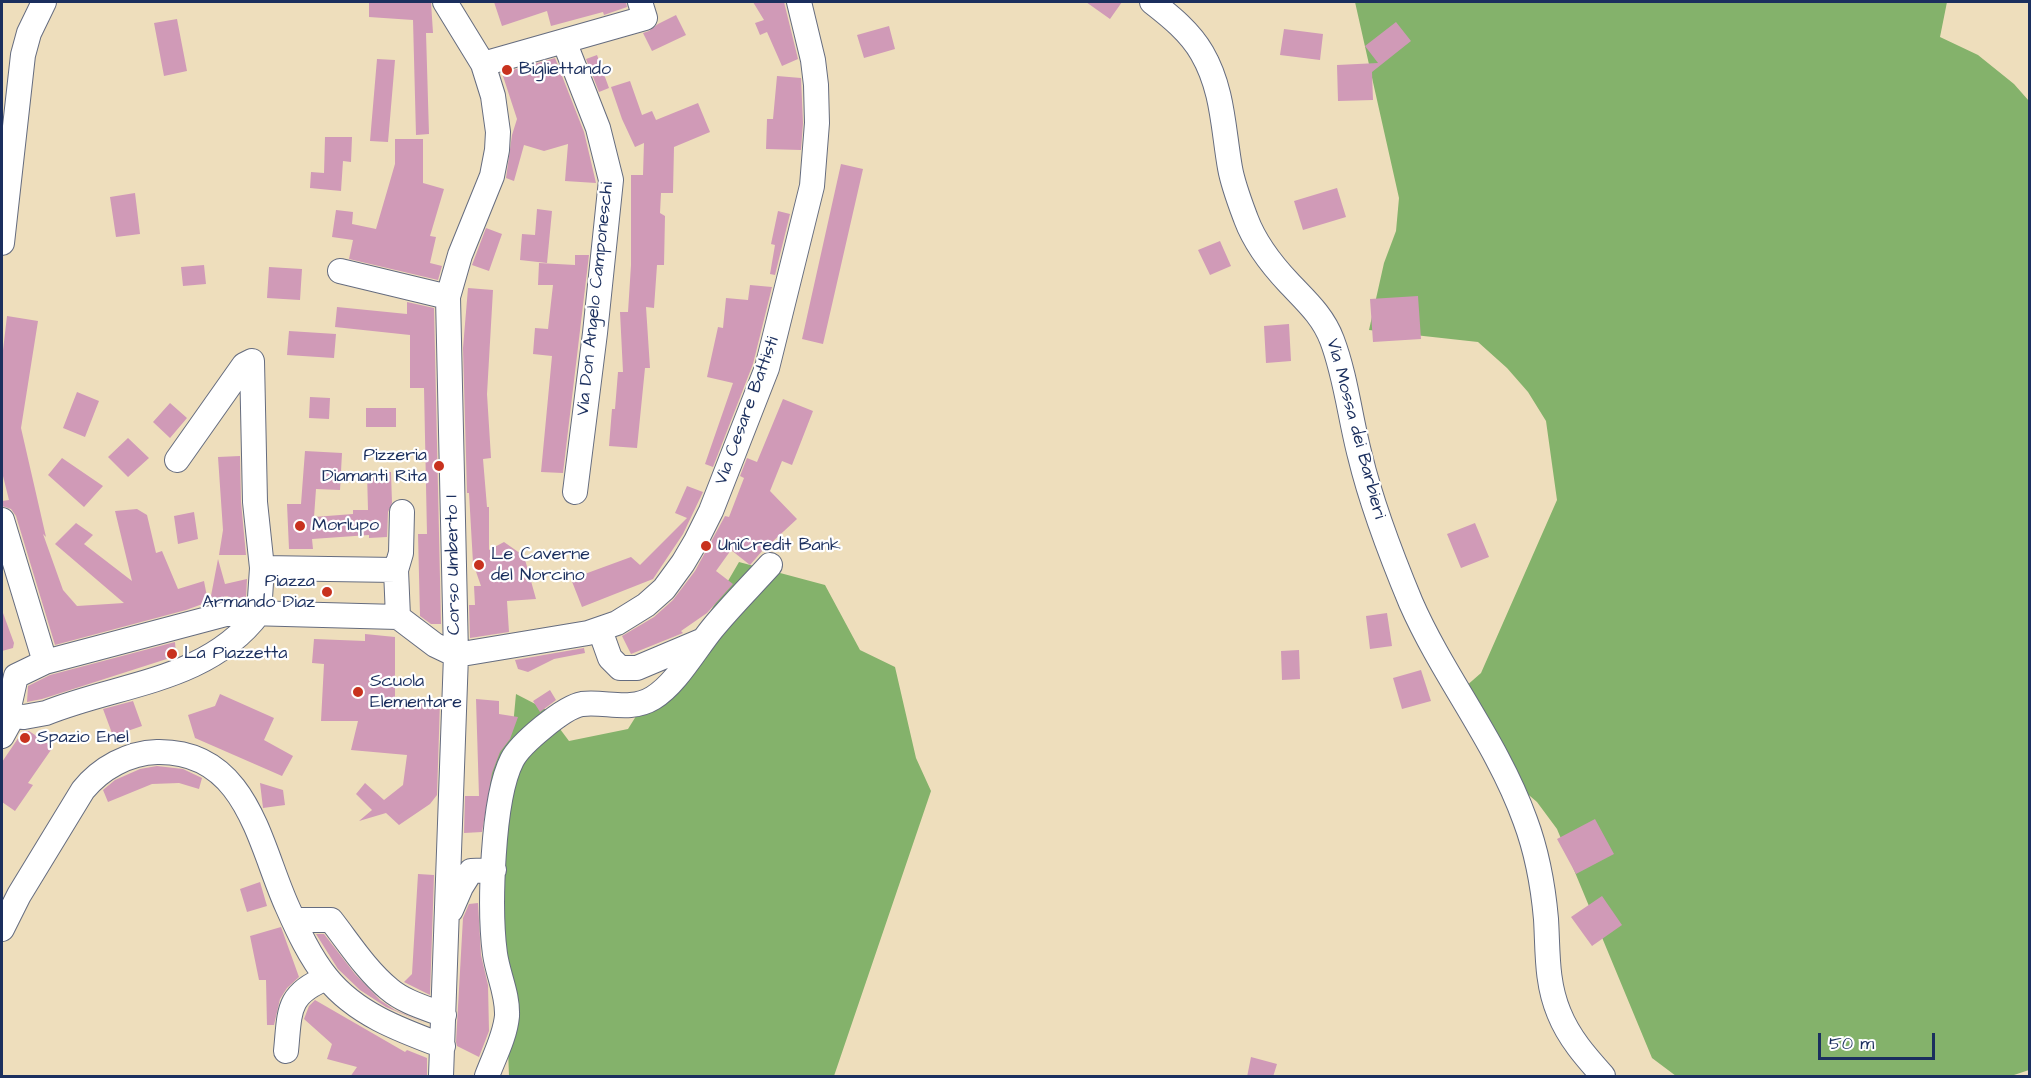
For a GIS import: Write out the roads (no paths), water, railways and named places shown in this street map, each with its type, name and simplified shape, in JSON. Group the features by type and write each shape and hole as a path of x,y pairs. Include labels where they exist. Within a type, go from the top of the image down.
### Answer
{"street":[{"path":"2,243 23,55 29,33 44,2"},
{"name":"Corso Umberto I","path":"441,1077 456,655 448,297 460,255 492,176 498,132 495,106 483,64 445,2"},
{"path":"483,64 645,18 640,2"},
{"name":"Via Cesare Battisti","path":"456,655 600,630 626,619 664,589 683,563 711,511 767,369 807,210 815,160 816,86 813,60 799,2"},
{"name":"Via Mossa dei Barbieri","path":"1152,2 1179,26 1203,55 1219,94 1231,174 1247,223 1276,268 1319,315 1332,340 1360,458 1391,553 1422,628 1487,738 1508,780 1530,836 1543,887 1548,972 1555,1004 1576,1045 1603,1077"},
{"name":"Via Don Angelo Camponeschi","path":"564,41 598,128 611,180 575,492"},
{"path":"340,271 448,297"},
{"path":"7,726 24,717 46,713 187,668 241,636 259,614 262,568 255,502 252,361 244,365 177,460"},
{"path":"398,617 396,570 401,553 402,512"},
{"path":"2,520 45,662"},
{"path":"487,1077 502,1036 507,1014 505,991 494,945 494,870 502,788 512,760 522,746 565,711 575,706 585,704 627,706 652,698 667,686 703,640 770,565"},
{"path":"262,568 396,570"},
{"path":"7,726 16,675 45,662 214,616 237,613 398,617 435,645 456,655"},
{"path":"600,630 610,657 620,668 637,668 703,640"},
{"path":"2,929 19,895 82,790 105,769 126,758 141,754 172,753 195,759 210,766 225,778 245,803 294,921 327,978 347,998 366,1012 398,1029 443,1046"},
{"path":"447,918 461,887 471,872 494,870"},
{"path":"294,921 331,920 362,961 389,990 419,1006 444,1015"},
{"path":"286,1051 290,1018 296,999 309,986 327,978"}],"place":[{"name":"Bigliettando","path":"507,70"},
{"name":"Pizzeria Diamanti Rita","path":"439,466"},
{"name":"Morlupo","path":"300,526"},
{"name":"UniCredit Bank","path":"706,546"},
{"name":"Le Caverne del Norcino","path":"479,565"},
{"name":"Piazza Armando Diaz","path":"327,592"},
{"name":"La Piazzetta","path":"172,654"},
{"name":"Scuola Elementare","path":"358,692"},
{"name":"Spazio Enel","path":"25,738"}]}
